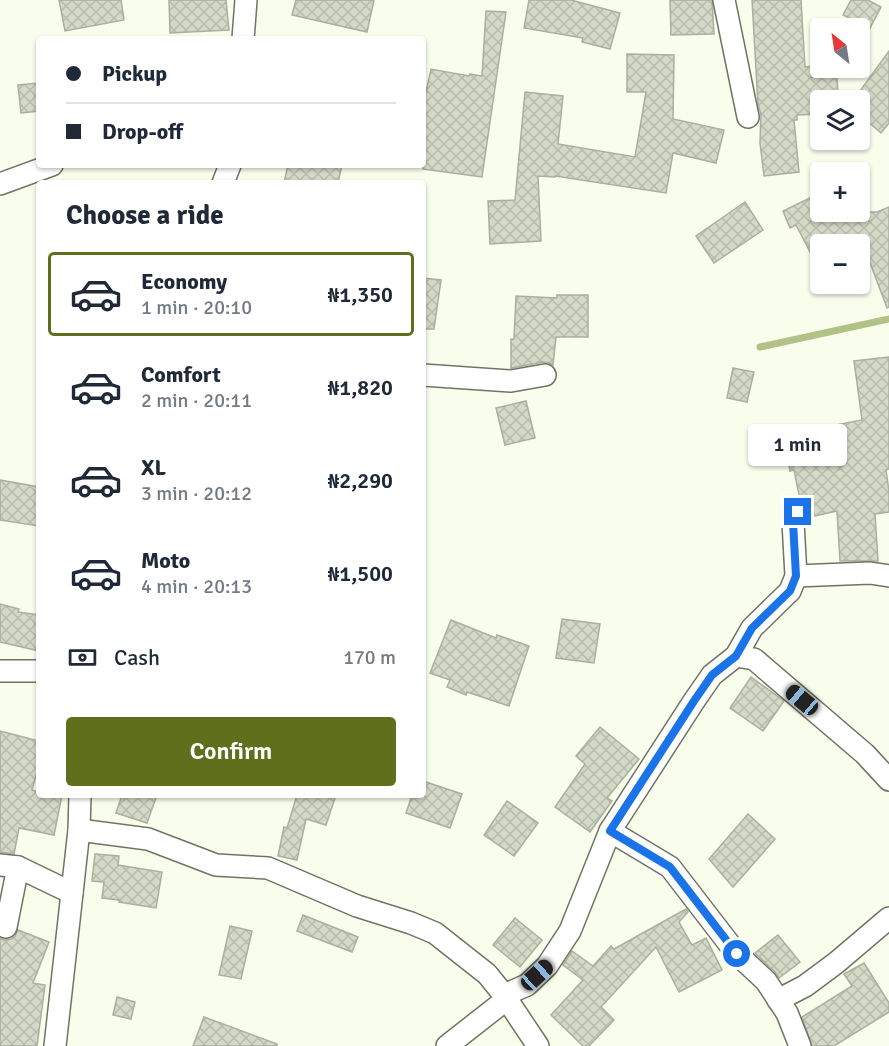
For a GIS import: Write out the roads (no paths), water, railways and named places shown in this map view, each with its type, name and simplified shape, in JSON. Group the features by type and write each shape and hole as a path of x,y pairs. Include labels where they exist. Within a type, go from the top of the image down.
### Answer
{"street":[{"path":"243,36 246,0"},
{"path":"724,0 748,117"},
{"path":"0,184 44,168"},
{"path":"426,375 511,381 545,375"},
{"path":"447,1046 506,997 527,985 547,966 570,931 610,831 694,701 712,675 736,656 752,628 790,591 796,576 793,522 798,512"},
{"path":"796,576 870,573 889,576"},
{"path":"736,656 754,659 865,754 889,780"},
{"path":"0,670 36,672"},
{"path":"55,1046 79,830 80,798"},
{"path":"79,830 148,839 216,865 268,868 357,906 435,933 487,974 506,997 538,1046"},
{"path":"610,831 670,867 737,954 766,981 787,1013 800,1046"},
{"path":"6,927 9,866 72,893"},
{"path":"778,1000 805,986 889,918"}],"waterway":[{"path":"760,347 889,319"}]}
